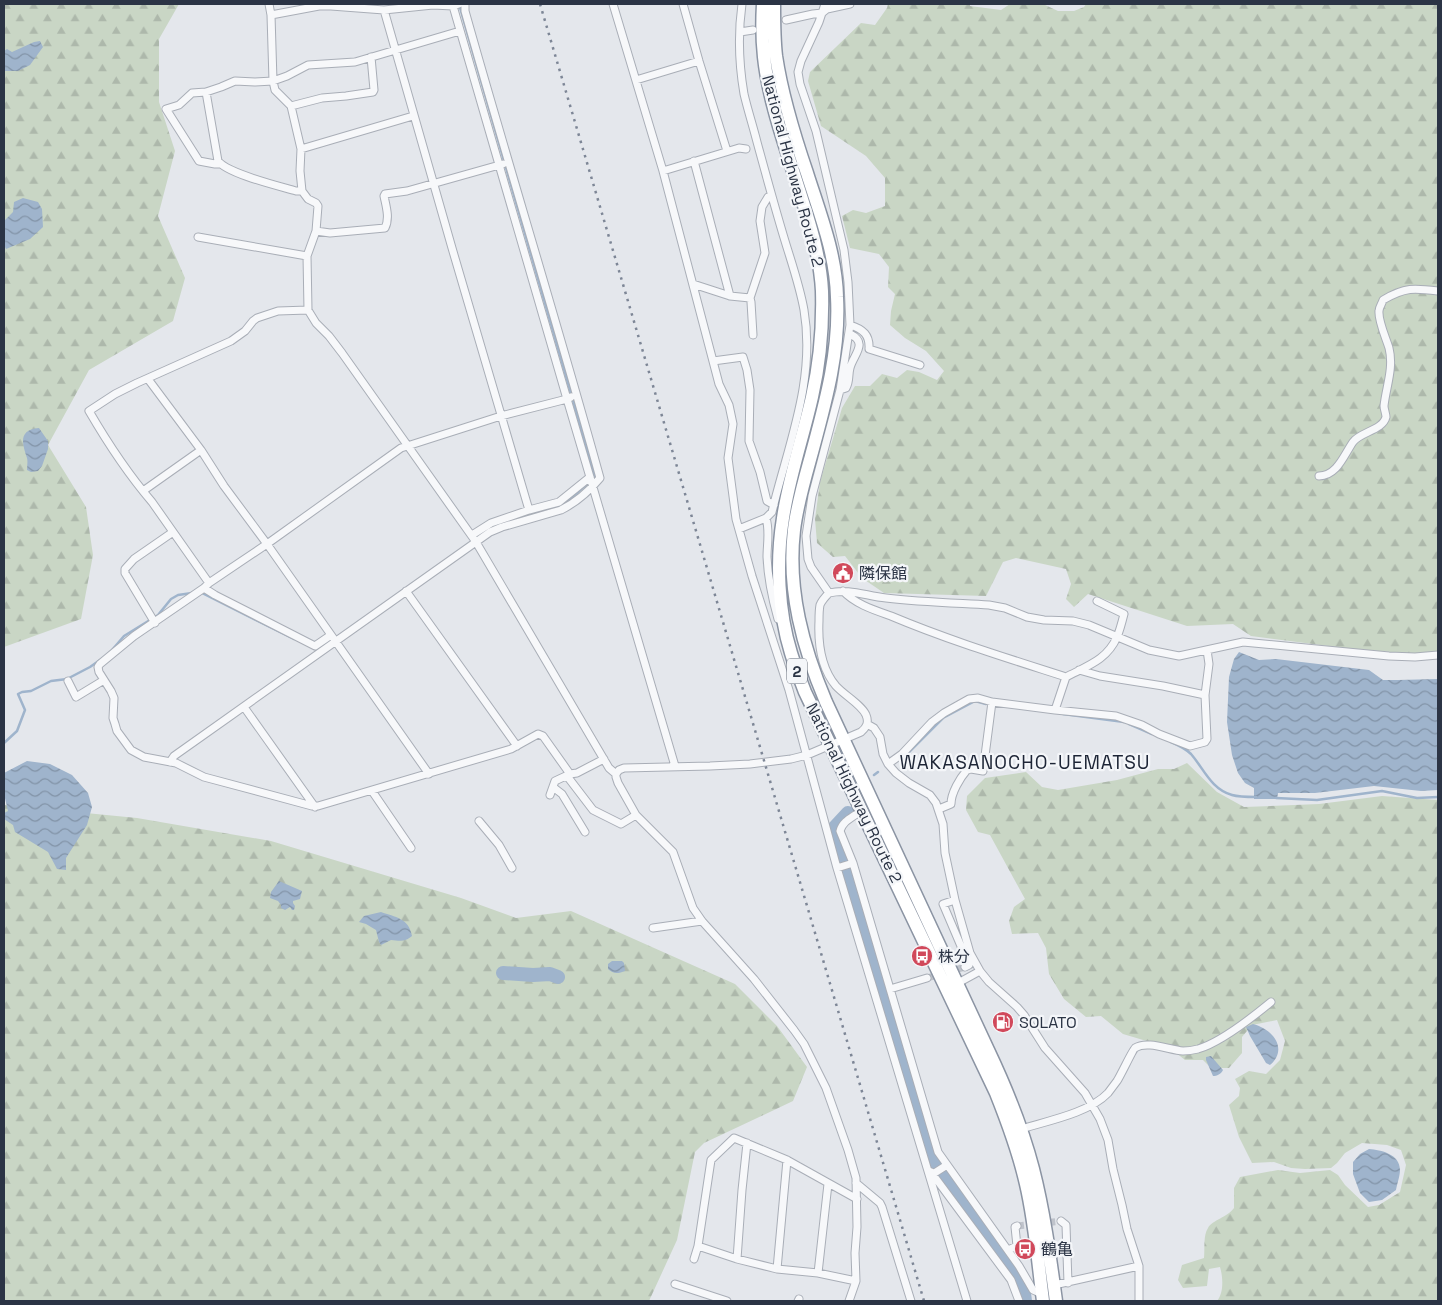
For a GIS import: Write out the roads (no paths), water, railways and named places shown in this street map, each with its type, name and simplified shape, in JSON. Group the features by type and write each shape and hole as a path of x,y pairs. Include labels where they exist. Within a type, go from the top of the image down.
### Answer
{"highway":[{"name":"National Highway Route 2","path":"763,4 762,40 768,81 812,233 822,290 820,354 813,395 783,518 779,546 780,596 786,634 790,652 803,685 830,745 996,1093 1011,1131 1026,1184 1034,1225 1042,1297"},
{"name":"National Highway Route 2","path":"774,4 776,57 783,94 826,231 835,273 837,296 838,334 834,358 801,491 794,531 794,594 798,616 812,671 1003,1081 1021,1129 1033,1169 1056,1301"}],"street":[{"path":"269,4 275,90 291,106 301,149 300,171 302,191 308,199 318,206 316,231 308,256 308,310 316,323 342,352 474,538 609,768 616,774 618,783 636,815 672,852 693,908 702,921 754,979 804,1044 826,1088 853,1167 856,1183 856,1281 849,1301"},
{"path":"271,15 319,6 384,10 411,6 458,4 465,11 504,164 570,398 592,486 675,766"},
{"path":"458,4 460,31 577,396 600,478 561,510 502,527 474,538"},
{"path":"613,4 662,171 719,384 732,414 733,424 728,458 739,529 752,576 789,690 838,868 967,1301"},
{"path":"683,4 727,152"},
{"path":"739,529 766,518 772,512 802,401 807,341 800,290 771,196 745,96 740,50 742,4"},
{"path":"824,4 819,22 798,72 800,84 816,131 844,250 848,282 850,325 840,390 812,496 806,536 808,559 811,567 829,593"},
{"path":"786,20 822,13 827,9 850,4"},
{"path":"384,10 529,510"},
{"path":"740,32 753,30"},
{"path":"302,191 253,179 220,164 199,161 166,109 179,105 192,93 206,92 235,81 273,81 308,65 355,62 460,31"},
{"path":"291,106 322,98 373,92 372,57"},
{"path":"636,80 699,61"},
{"path":"206,92 220,164"},
{"path":"301,149 414,116"},
{"path":"662,171 739,148 746,149"},
{"path":"694,161 730,296"},
{"path":"316,231 330,233 385,228 388,218 384,196 386,194 407,192 504,164"},
{"path":"753,335 752,302 750,298 765,253 760,221 762,207 768,197 771,196"},
{"path":"198,237 308,256"},
{"path":"693,284 730,296 750,298"},
{"path":"1319,476 1326,476 1335,470 1355,440 1382,424 1386,417 1384,407 1390,381 1390,352 1379,313 1384,300 1406,290 1438,291"},
{"path":"308,310 278,311 257,318 232,341 115,394 89,411 173,532 207,586 215,595 314,646 331,635"},
{"path":"850,325 867,334 869,349 920,365"},
{"path":"840,390 846,388 849,382 851,364 860,348 856,337 850,334"},
{"path":"807,341 815,338"},
{"path":"713,361 743,357 748,370 750,390 749,441 760,472 767,501 774,505"},
{"path":"148,379 201,450 224,486 429,774"},
{"path":"570,398 501,416 401,448 207,586 153,620 100,664 98,672 111,690 114,698 113,718 117,731 131,750 144,756 176,763 204,777 315,807 482,758 517,746 535,735 541,734 593,810 621,824 636,815"},
{"path":"143,491 201,450"},
{"path":"170,762 174,756 406,591 492,523 559,502 590,477"},
{"path":"766,518 768,525 767,556 770,583 778,618 786,634"},
{"path":"153,620 125,573 125,569 134,560 173,532"},
{"path":"406,591 517,746"},
{"path":"616,774 624,768 750,764 791,760 806,756 861,732 867,724 867,717 834,684 827,670 818,642 820,608 823,599 829,593 837,591 854,592 884,598 989,605 1005,608 1027,617 1089,624 1149,650 1180,656 1243,642 1389,656 1414,657 1438,655"},
{"path":"843,591 847,596 859,603 927,631 1066,677"},
{"path":"1055,710 1066,677 1102,658 1117,637 1124,614 1097,601"},
{"path":"888,764 902,754 932,722 944,713 969,699 978,698 992,704 1116,716 1190,746 1205,742 1207,739 1205,695 1209,664 1207,650"},
{"path":"1079,670 1100,676 1205,695"},
{"path":"68,681 76,697 104,680"},
{"path":"939,809 951,804 958,784 965,772 971,769 983,771 992,704"},
{"path":"244,707 315,807"},
{"path":"867,724 874,728 880,737 883,754 888,764 909,783 930,795 939,809 943,824 945,853 955,900 970,953 980,971 1024,1015 1039,1040 1085,1093 1100,1119 1108,1140 1127,1229 1139,1266 1139,1301"},
{"path":"550,795 555,780 577,773 604,759"},
{"path":"553,787 562,794 585,832"},
{"path":"372,791 411,848"},
{"path":"855,815 845,822 840,831 852,863 938,1152 1008,1250 1033,1290 1042,1297"},
{"path":"480,821 499,845 512,868"},
{"path":"838,868 852,863"},
{"path":"955,900 943,904 969,965 964,967"},
{"path":"653,928 702,921"},
{"path":"958,984 980,971"},
{"path":"890,989 927,978"},
{"path":"1021,1129 1081,1110 1108,1094 1119,1079 1132,1050 1135,1048 1143,1044 1183,1051 1198,1049 1217,1040 1271,1002"},
{"path":"694,1259 698,1246 711,1160 734,1138 788,1160 857,1199"},
{"path":"737,1259 747,1143"},
{"path":"777,1269 788,1160"},
{"path":"933,1174 947,1165"},
{"path":"928,1168 1010,1280 1019,1301"},
{"path":"856,1183 880,1203 882,1207 911,1301"},
{"path":"818,1273 828,1184"},
{"path":"1061,1221 1066,1225 1068,1283"},
{"path":"1008,1250 1017,1246 1017,1226"},
{"path":"698,1246 737,1259 777,1269 818,1273 856,1281"},
{"path":"1054,1285 1139,1266"},
{"path":"676,1284 727,1301"}],"water":[{"path":"40,41 43,47 30,65 18,71 4,71 4,51 7,49 12,52"},
{"path":"23,198 38,202 42,209 43,227 30,239 6,249 4,245 4,221 13,212 14,202"},
{"path":"39,428 48,441 48,449 42,466 38,471 31,472 27,470 23,438 28,431"},
{"path":"1239,652 1259,660 1276,659 1369,670 1383,680 1438,679 1438,790 1421,791 1374,786 1315,793 1278,793 1277,799 1254,799 1254,788 1245,783 1238,773 1232,755 1227,722 1229,677 1234,659"},
{"path":"27,761 50,764 72,775 88,793 92,807 87,825 66,858 66,870 57,869 48,852 15,832 13,825 4,819 4,813 8,811 4,794 4,773"},
{"path":"279,881 302,891 300,899 293,901 294,910 290,907 285,910 281,908 278,901 270,898 271,892"},
{"path":"381,912 405,922 412,936 402,941 391,940 381,945 376,930 359,922 364,916"},
{"path":"612,961 622,961 625,971 616,973 610,971 608,964"},
{"path":"1253,1024 1266,1030 1276,1040 1278,1052 1276,1059 1270,1065 1266,1063 1246,1027"},
{"path":"1211,1056 1223,1070 1216,1076 1213,1076 1206,1060 1206,1057"},
{"path":"1369,1149 1379,1150 1397,1160 1400,1175 1396,1190 1382,1200 1369,1202 1360,1193 1353,1174 1353,1162 1360,1154"}],"waterway":[{"path":"459,4 594,478"},
{"path":"538,511 562,506 587,484"},
{"path":"491,528 507,521"},
{"path":"112,650 124,636 158,615 171,599 178,595 192,593"},
{"path":"202,593 294,639"},
{"path":"4,743 17,731 25,710 18,694 31,691 51,681 67,679 100,660"},
{"path":"903,758 943,718 975,701 986,704"},
{"path":"1063,714 1124,722"},
{"path":"1129,724 1152,734"},
{"path":"1171,742 1184,748 1191,754 1208,778 1225,792 1235,796 1256,797"},
{"path":"874,775 878,772"},
{"path":"1276,798 1317,800 1382,791 1417,798 1438,797"},
{"path":"848,813 835,827 936,1164 1013,1271 1024,1293 1025,1301"},
{"path":"503,973 550,974 558,977"}],"tunnel":[{"path":"927,978 965,967"},
{"path":"1017,1226 1061,1221"}],"railway":[{"path":"540,4 924,1301"}],"place":[{"name":"隣保館","path":"843,573"},
{"name":"株分","path":"922,956"},
{"name":"SOLATO","path":"1003,1022"},
{"name":"鶴亀","path":"1025,1249"}],"district":[{"name":"WAKASANOCHO-UEMATSU","path":"1025,762"}]}
